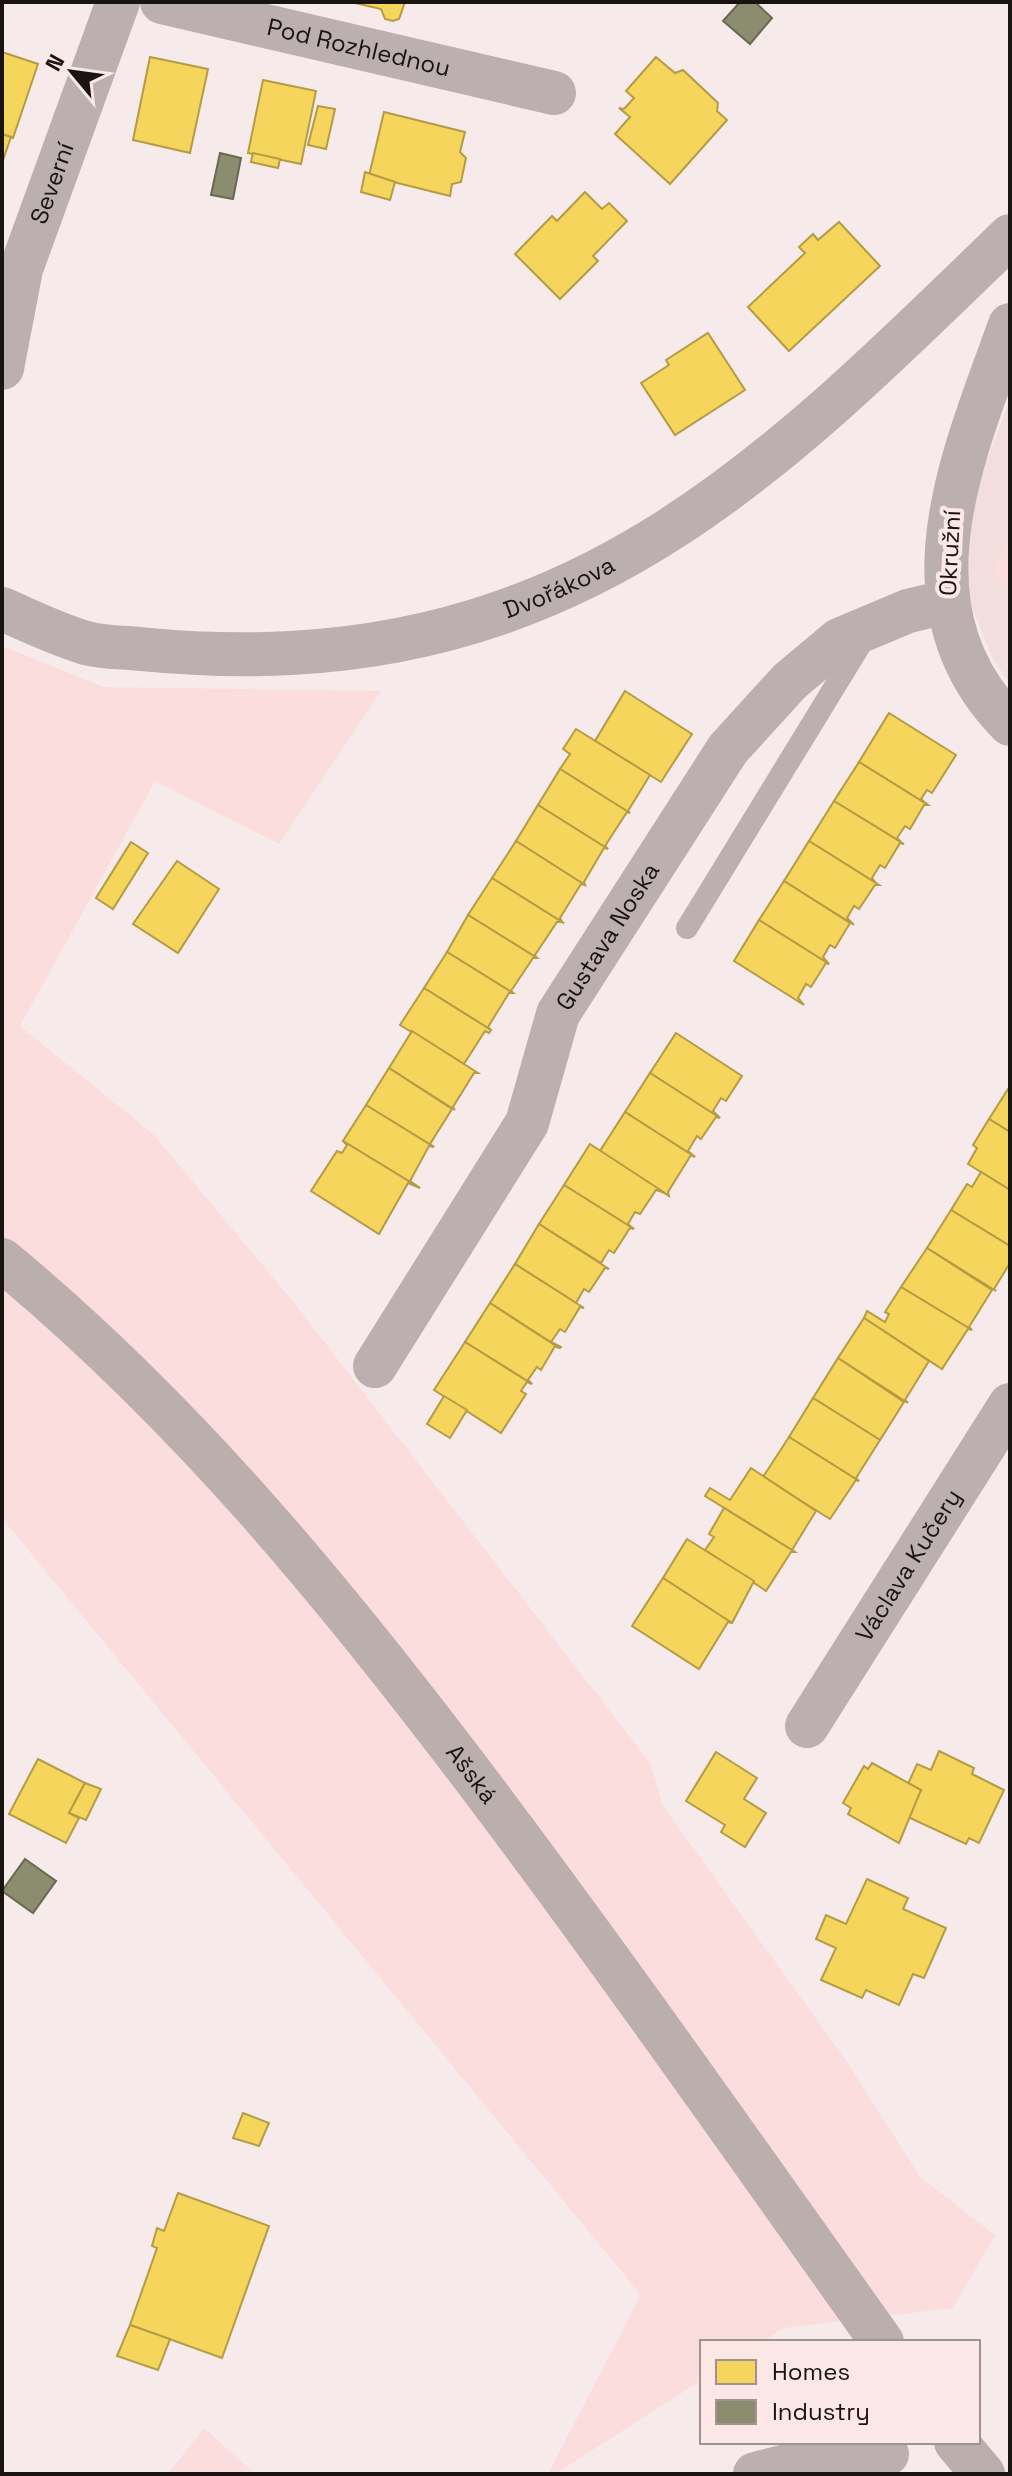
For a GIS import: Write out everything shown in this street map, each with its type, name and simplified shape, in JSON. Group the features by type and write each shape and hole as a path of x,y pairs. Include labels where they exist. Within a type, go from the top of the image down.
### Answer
{"main road":[{"name":"Ašská","path":"2,1260 151,1396 222,1469 262,1511 379,1651 593,1935 881,2340"},
{"path":"958,2444 983,2474"}],"street":[{"name":"Severní","path":"2,368 21,269 118,2"},
{"name":"Pod Rozhlednou","path":"162,2 554,93"},
{"name":"Dvořákova","path":"2,609 89,644 223,656 356,650 423,637 493,617 590,578 700,513 876,366 1010,236"},
{"name":"Okružní","path":"1010,325 976,418 948,517 946,602 967,666 1010,724"},
{"name":"Gustava Noska","path":"375,1366 527,1123 558,1014 728,749 790,681 839,640 908,611 946,602"},
{"name":"Václava Kučery","path":"807,1726 1010,1405"},
{"path":"755,2474 826,2456 887,2454"}],"lane":[{"path":"687,928 872,626"}],"shaded area":[{"path":"1010,399 1010,684 993,659 972,607 962,552 978,485"},
{"path":"1010,538 1010,587 997,580 993,570"},
{"path":"2,646 104,687 381,691 279,844 155,781 20,1026 153,1134 291,1299 650,1763 663,1806 847,2062 920,2177 995,2235 953,2308 784,2328 765,2340 700,2340 700,2381 555,2474 548,2474 641,2295 2,1518"},
{"path":"204,2428 255,2474 168,2474"}],"building: Homes":[{"path":"405,2 399,19 393,21 385,19 381,9 355,3"},
{"path":"2,52 38,64 13,138 2,134"},
{"path":"150,57 208,69 190,153 133,140"},
{"path":"656,57 675,73 683,70 718,103 717,111 727,120 670,184 615,134 630,117 619,108 624,109 634,98 626,91"},
{"path":"263,80 316,91 301,164 248,153"},
{"path":"318,106 335,109 326,149 308,145"},
{"path":"384,112 465,132 460,152 466,158 461,182 452,184 450,196 369,176"},
{"path":"2,134 11,137 2,163"},
{"path":"253,153 280,159 278,168 251,162"},
{"path":"365,172 395,182 390,200 361,192"},
{"path":"585,192 602,209 609,203 627,221 593,256 598,261 560,299 515,254 552,216 557,221"},
{"path":"839,222 880,266 789,351 748,307 805,253 799,247 813,234 818,240"},
{"path":"708,333 745,390 675,435 641,383 669,365 666,360"},
{"path":"625,691 692,734 661,782 595,741"},
{"path":"889,713 956,755 932,793 927,790 921,799 928,805 859,762"},
{"path":"576,729 650,775 628,811 630,813 560,769 570,754 563,749"},
{"path":"859,762 928,805 924,805 910,829 905,826 897,838 901,842 834,801"},
{"path":"560,769 630,813 627,812 605,846 608,849 538,805"},
{"path":"834,801 904,844 900,843 885,868 880,865 872,878 876,883 809,841"},
{"path":"538,805 608,849 604,848 585,885 516,841"},
{"path":"516,841 585,885 581,884 560,918 562,922 492,878"},
{"path":"809,841 879,885 875,885 859,909 854,906 847,918 854,925 784,881"},
{"path":"131,842 148,853 113,909 96,898"},
{"path":"177,861 219,889 178,953 133,924"},
{"path":"492,878 562,922 557,922 535,955 537,958 468,915"},
{"path":"784,881 850,923 835,948 830,945 823,957 829,964 759,920"},
{"path":"468,915 537,958 533,958 511,991 513,993 447,952"},
{"path":"759,920 829,964 826,963 811,987 806,984 798,998 804,1005 734,961"},
{"path":"447,952 513,993 509,993 488,1027 491,1030 424,988"},
{"path":"424,988 491,1030 489,1033 485,1031 464,1064 400,1025"},
{"path":"412,1031 478,1073 474,1073 453,1107 455,1110 389,1068"},
{"path":"676,1033 742,1076 726,1101 721,1098 713,1111 720,1118 650,1073"},
{"path":"389,1068 452,1109 430,1144 434,1147 366,1105"},
{"path":"650,1073 720,1118 716,1117 701,1139 697,1136 688,1151 695,1157 625,1112"},
{"path":"1010,1086 1010,1132 989,1119"},
{"path":"366,1105 434,1147 429,1146 410,1181 420,1188 343,1141"},
{"path":"625,1112 695,1157 691,1155 668,1192 669,1196 600,1151"},
{"path":"989,1119 1010,1132 1010,1190 968,1164 977,1148 973,1145"},
{"path":"343,1141 420,1188 408,1183 379,1234 311,1191 337,1151 342,1153 347,1145"},
{"path":"590,1144 665,1193 656,1190 640,1214 635,1212 628,1224 634,1229 564,1185"},
{"path":"981,1172 1010,1190 1010,1246 951,1210 967,1184 972,1187"},
{"path":"564,1185 634,1229 630,1228 614,1253 609,1250 601,1263 539,1224"},
{"path":"951,1210 1010,1246 1010,1263 994,1289 996,1291 927,1248"},
{"path":"539,1224 609,1269 605,1268 589,1292 584,1289 576,1303 515,1264"},
{"path":"927,1248 992,1290 969,1327 972,1330 901,1287"},
{"path":"515,1264 584,1308 580,1307 565,1332 560,1329 551,1342 560,1348 490,1303"},
{"path":"901,1287 972,1330 968,1329 942,1369 864,1318 867,1311 885,1322 889,1314 885,1312"},
{"path":"490,1303 559,1348 555,1346 541,1370 537,1367 528,1380 532,1384 465,1342"},
{"path":"864,1318 929,1361 905,1400 908,1403 838,1358"},
{"path":"465,1342 532,1384 527,1382 521,1391 526,1394 501,1433 434,1390"},
{"path":"838,1358 904,1402 880,1440 813,1398"},
{"path":"444,1396 467,1410 450,1438 427,1424"},
{"path":"813,1398 880,1440 856,1478 859,1481 789,1437"},
{"path":"789,1437 859,1481 856,1480 830,1519 763,1477"},
{"path":"751,1468 816,1511 792,1550 795,1552 705,1496 710,1488 730,1500"},
{"path":"724,1508 795,1552 791,1552 766,1591 705,1550 714,1537 709,1534"},
{"path":"687,1539 754,1581 732,1623 663,1578"},
{"path":"663,1578 732,1623 728,1622 699,1669 632,1626"},
{"path":"939,1751 974,1768 972,1774 1004,1790 979,1843 969,1838 966,1844 908,1817 921,1790 908,1784 917,1764 931,1770"},
{"path":"716,1752 757,1778 744,1799 766,1813 745,1847 721,1832 725,1825 686,1801"},
{"path":"38,1759 85,1783 69,1813 79,1818 66,1843 9,1814"},
{"path":"872,1763 921,1790 899,1843 848,1814 851,1808 843,1803 864,1766 868,1769"},
{"path":"85,1783 101,1789 86,1820 69,1813"},
{"path":"867,1879 908,1898 903,1909 946,1928 924,1978 913,1974 899,2005 866,1990 862,1998 821,1980 836,1948 816,1939 826,1915 846,1924"},
{"path":"243,2113 269,2123 259,2146 233,2138"},
{"path":"178,2193 269,2226 222,2358 130,2325 157,2248 152,2246 157,2228 164,2231"},
{"path":"130,2325 170,2339 158,2370 117,2356"}],"building: Industry":[{"path":"740,2 755,2 772,18 750,44 723,21"},
{"path":"220,153 241,158 233,199 211,195"},
{"path":"25,1859 56,1881 33,1913 2,1891"}]}
